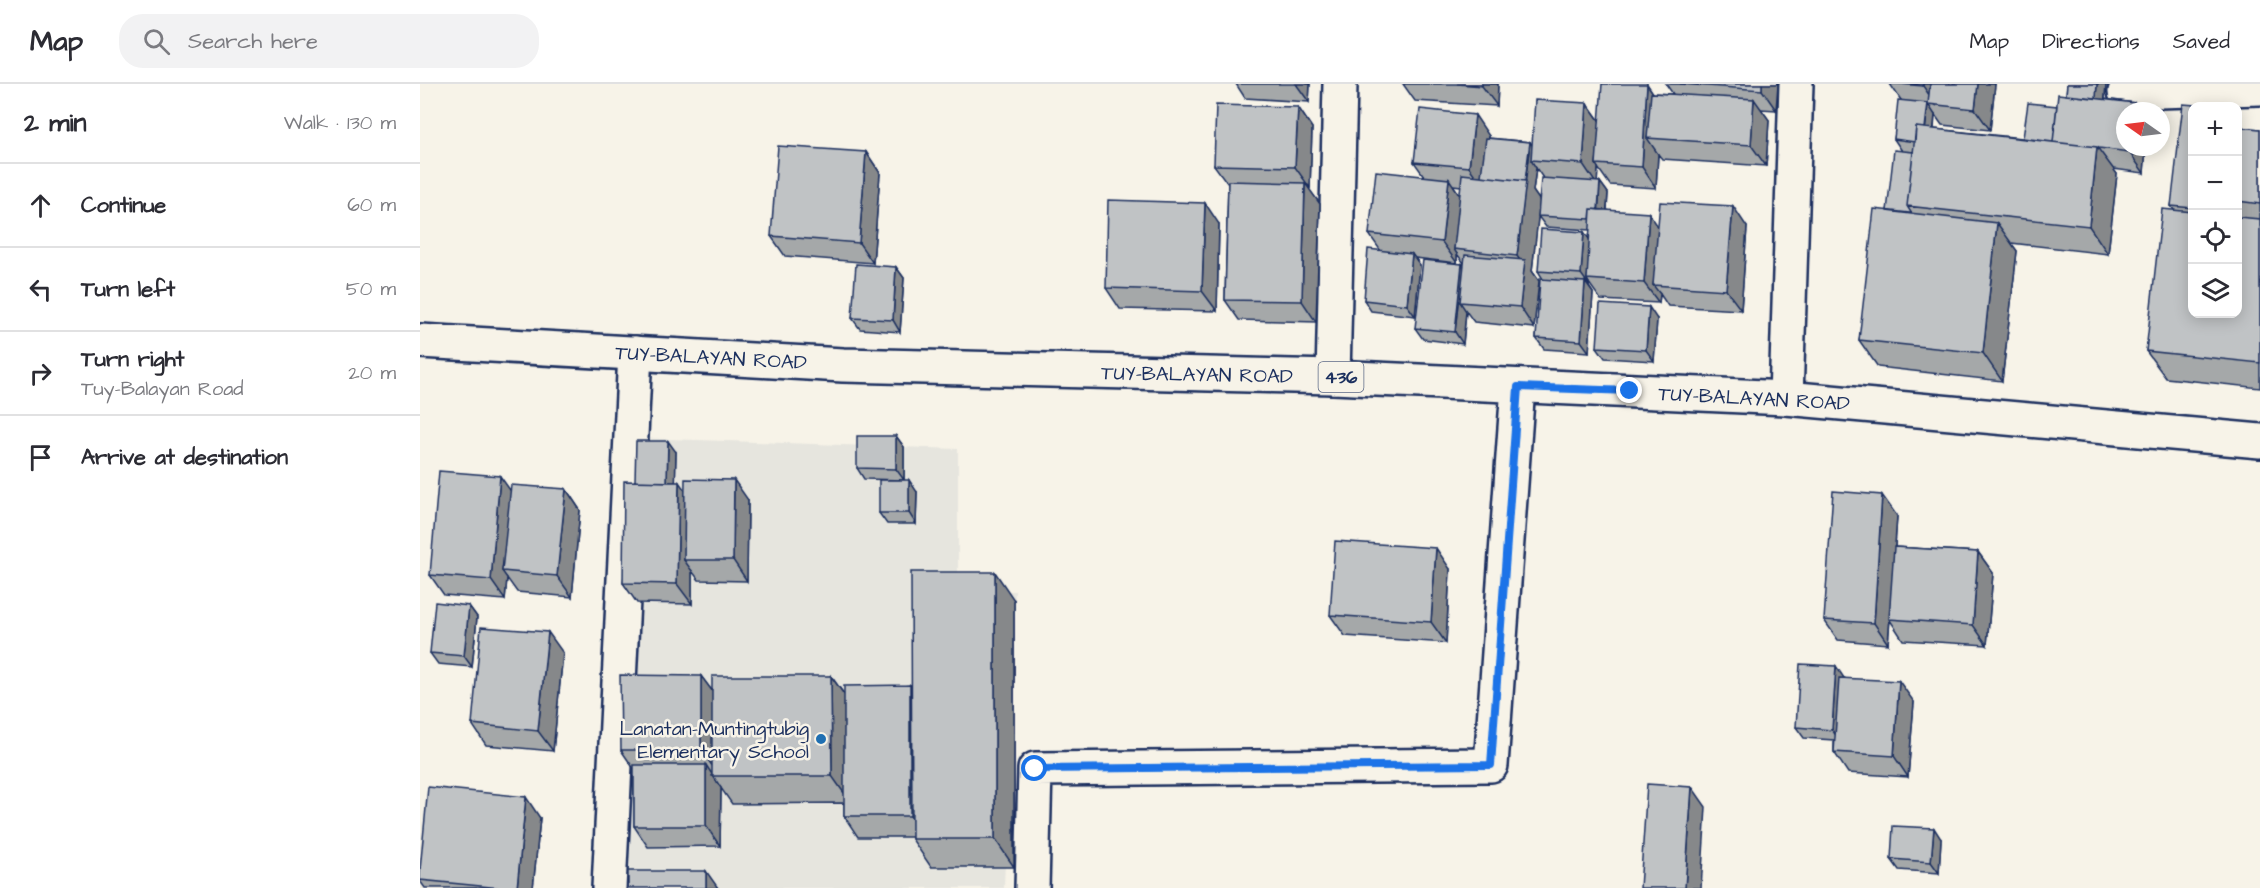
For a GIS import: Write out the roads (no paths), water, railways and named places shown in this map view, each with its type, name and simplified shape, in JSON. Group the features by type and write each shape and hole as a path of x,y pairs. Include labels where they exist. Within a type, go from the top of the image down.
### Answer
{"street":[{"path":"1333,377 1340,84"},
{"path":"1786,398 1797,84"},
{"path":"2125,92 2260,88"},
{"name":"TUY-BALAYAN ROAD","path":"420,340 843,365 1333,377 1786,398 2260,441"},
{"path":"609,888 635,353"},
{"path":"1032,888 1035,769 1491,765 1518,387"}],"place":[{"name":"Lanatan-Muntingtubig Elementary School","path":"821,739"}]}
